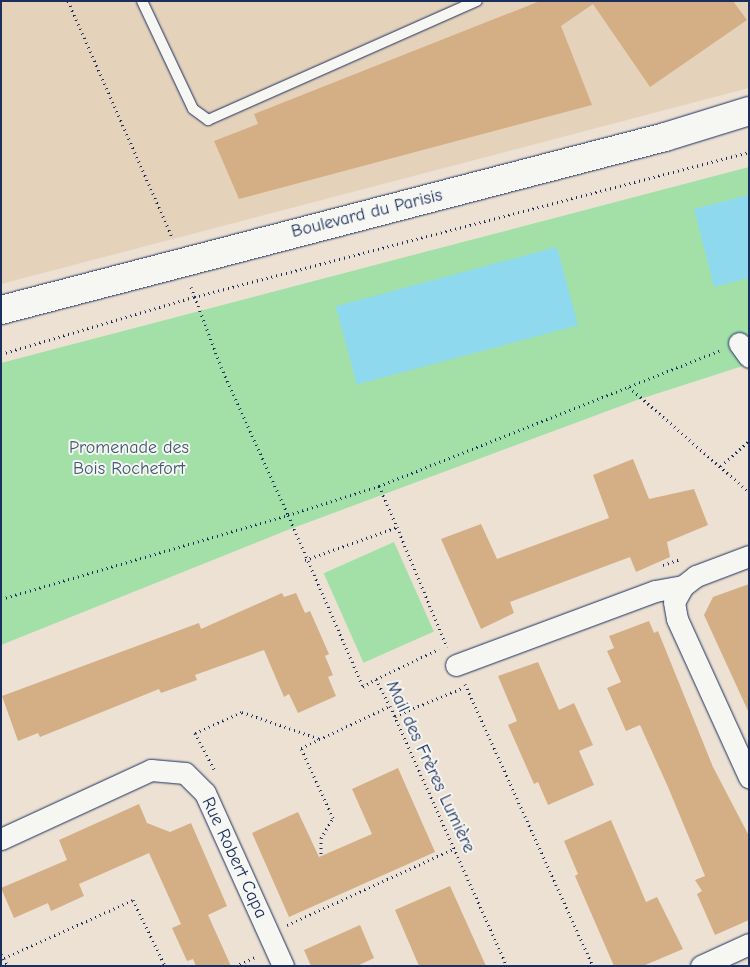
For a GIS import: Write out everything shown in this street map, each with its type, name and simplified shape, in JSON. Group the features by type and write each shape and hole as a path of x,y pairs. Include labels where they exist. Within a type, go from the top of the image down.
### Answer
{"street":[{"name":"Boulevard du Parisis","path":"1,310 665,137 743,109"},
{"path":"749,556 696,576 683,586 674,602 677,619 749,776"},
{"path":"456,665 655,591 683,586"},
{"name":"Rue Robert Capa","path":"1,838 151,770 185,773 205,793 283,966"},
{"path":"701,966 749,944"}],"lane":[{"path":"142,1 193,109 208,120 477,1"}],"path":[{"name":"Mail des Frères Lumière","path":"68,1 183,262 194,297 288,515 305,560 363,687 376,679 390,706 507,966"},
{"path":"1,354 194,297 749,152"},
{"path":"1,599 288,515 379,486 629,387 744,350"},
{"path":"629,387 749,492"},
{"path":"721,466 749,441"},
{"path":"379,486 456,665 593,966"},
{"path":"305,560 397,527"},
{"path":"321,854 321,838 333,818 301,748 390,706"},
{"path":"205,793 223,786 195,733 242,712 320,739"},
{"path":"268,933 453,849"},
{"path":"4,958 133,900 165,966"},
{"path":"1,954 8,966"}],"shaded area":[{"path":"1,1 749,1 749,88 1,284"}],"green space":[{"name":"Promenade des Bois Rochefort","path":"749,167 749,364 637,400 285,531 1,645 1,363"},
{"path":"394,542 434,632 364,663 324,573"}],"water":[{"path":"749,195 749,278 714,287 694,209"},
{"path":"557,247 578,325 357,385 336,306"}],"building":[{"path":"540,1 733,1 747,20 650,87 593,4 561,26 592,105 239,199 214,141 258,124 254,114"},
{"path":"633,459 649,499 694,489 708,525 667,542 670,557 636,572 630,557 510,602 514,613 481,629 441,539 481,524 497,559 609,518 593,475"},
{"path":"749,584 749,713 704,615 713,597"},
{"path":"282,593 284,597 296,593 305,613 310,611 329,654 325,656 333,675 328,677 336,696 298,713 289,694 284,697 264,650 195,675 197,680 161,693 159,689 40,737 38,733 18,741 2,696 199,623 201,629"},
{"path":"649,621 654,633 658,631 713,767 749,836 749,920 715,935 697,894 702,891 695,880 705,876 668,787 640,725 626,731 607,688 621,682 607,651 614,648 609,636"},
{"path":"538,662 559,710 574,703 593,745 579,751 594,785 548,805 538,782 534,784 508,725 517,721 498,676"},
{"path":"398,768 435,852 289,917 252,833 298,812 319,857 372,834 352,789"},
{"path":"139,804 147,823 170,832 191,823 227,906 208,915 231,966 196,966 193,959 187,961 172,928 181,924 149,853 79,884 84,896 51,911 48,903 14,918 1,888 67,860 59,840"},
{"path":"611,820 646,902 657,897 683,949 643,966 614,966 575,876 578,874 564,841"},
{"path":"450,886 486,966 419,966 395,910"},
{"path":"360,925 374,958 357,966 311,966 304,950"}]}
